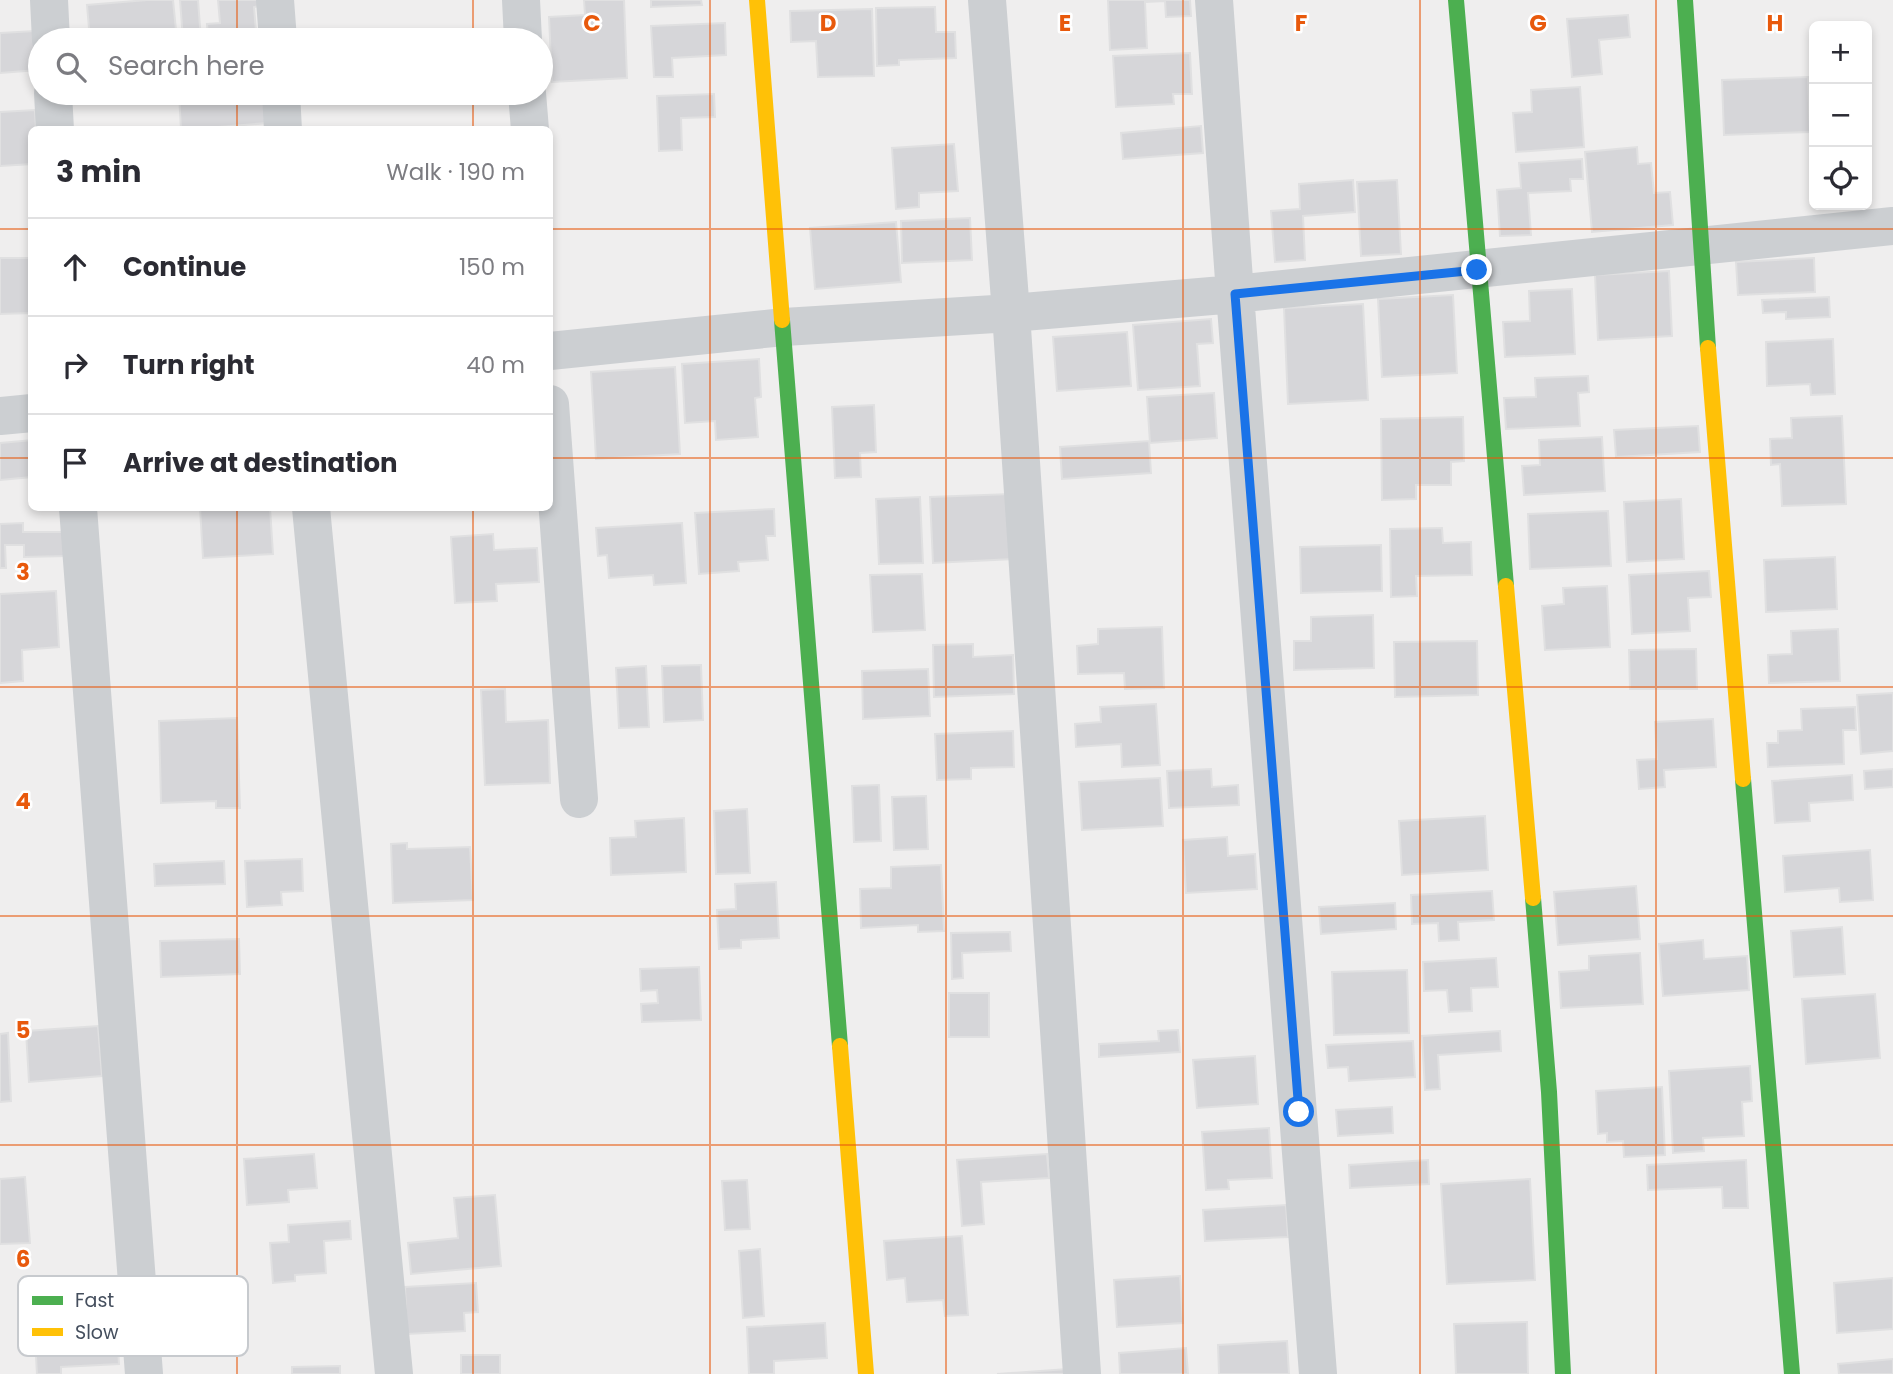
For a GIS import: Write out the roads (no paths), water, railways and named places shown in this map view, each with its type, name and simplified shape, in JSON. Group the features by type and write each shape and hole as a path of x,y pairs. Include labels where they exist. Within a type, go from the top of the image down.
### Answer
{"street":[{"path":"48,0 50,28"},
{"path":"275,0 277,28"},
{"path":"521,0 522,28"},
{"path":"757,0 866,1374"},
{"path":"987,0 1011,313 1082,1374"},
{"path":"1214,0 1318,1374"},
{"path":"1456,0 1549,1092 1563,1374"},
{"path":"1685,0 1700,245 1792,1374"},
{"path":"54,105 55,126"},
{"path":"282,105 283,126"},
{"path":"528,105 530,126"},
{"path":"553,351 784,327 1011,313 1235,294 1893,226"},
{"path":"0,416 28,413"},
{"path":"553,445 579,799"},
{"path":"78,511 137,1276"},
{"path":"311,511 394,1374"},
{"path":"144,1356 145,1374"}]}
